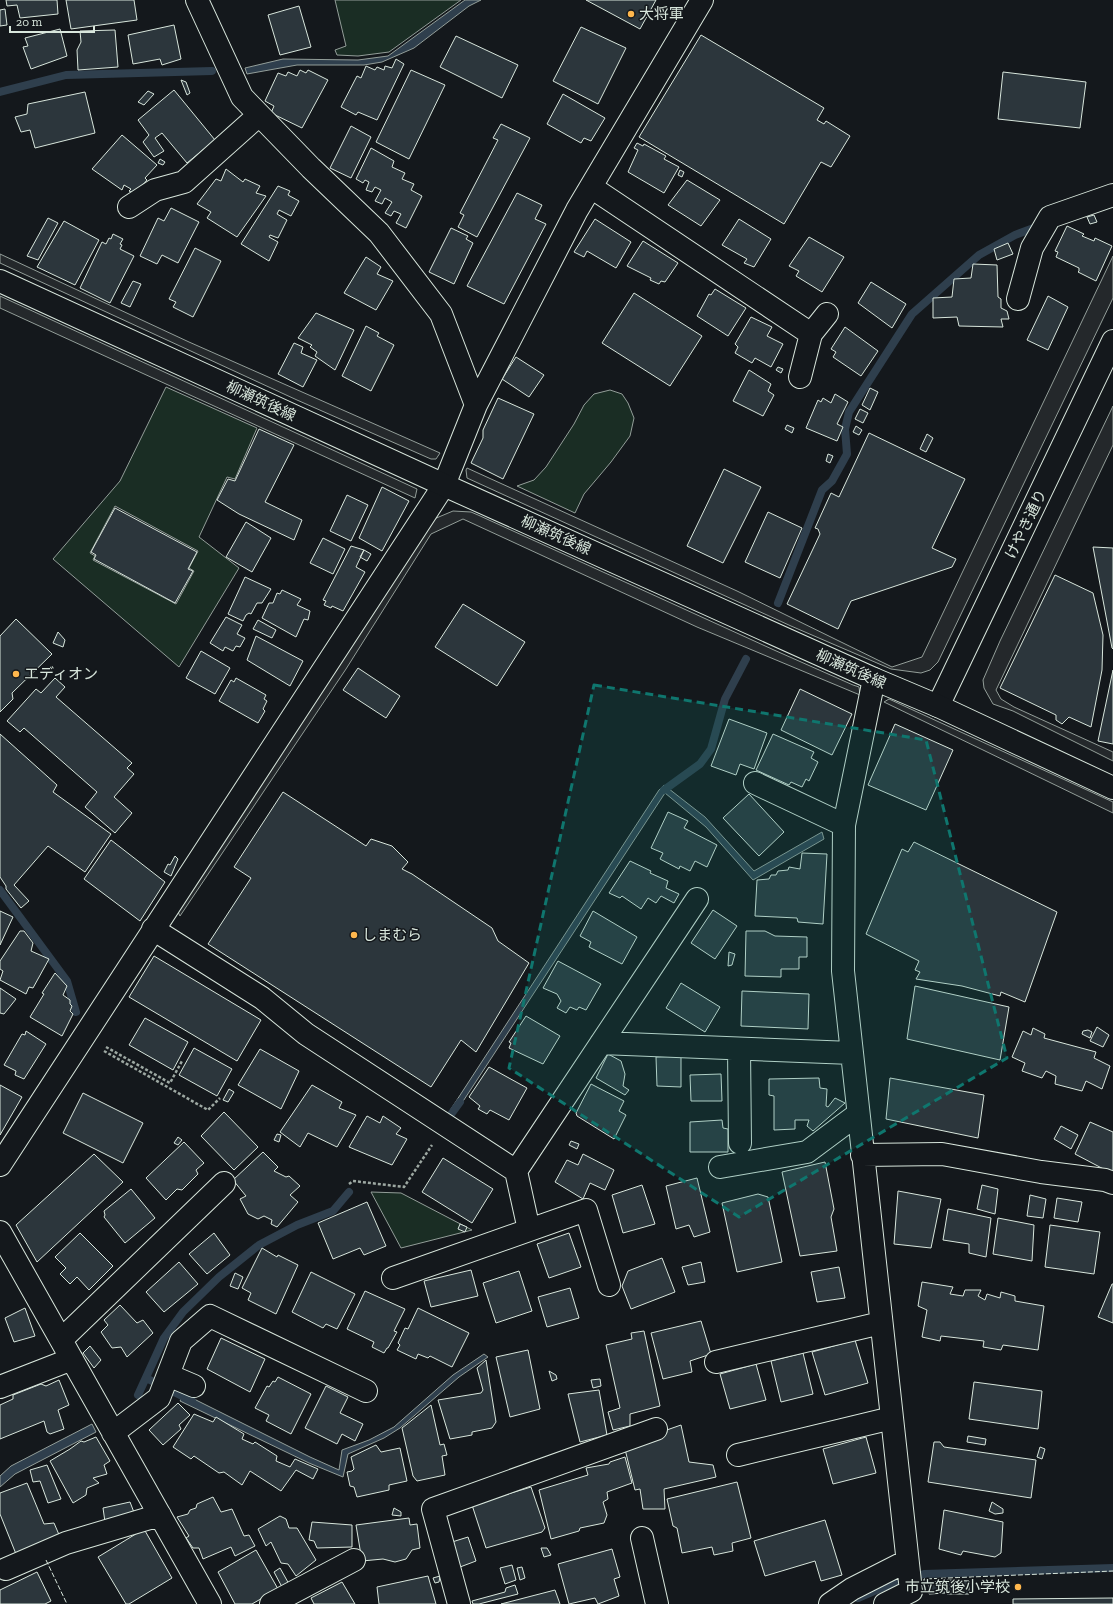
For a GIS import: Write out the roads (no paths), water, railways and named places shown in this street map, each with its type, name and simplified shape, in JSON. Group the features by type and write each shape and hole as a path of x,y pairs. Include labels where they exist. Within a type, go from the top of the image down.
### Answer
{"street":[{"path":"197,0 242,97 311,168 379,233 441,314 476,405"},
{"path":"0,1165 444,485 476,405 577,210 702,0"},
{"path":"129,207 155,190 184,182 259,115"},
{"path":"591,187 812,334"},
{"path":"1018,299 1032,248 1050,217 1113,195"},
{"name":"柳瀬筑後線","path":"0,281 444,485 874,679 938,706 1113,788"},
{"path":"800,377 812,334 827,314"},
{"name":"けやき通り","path":"938,706 1113,341"},
{"path":"874,679 844,825 843,971 911,1591 885,1604"},
{"path":"755,783 844,825"},
{"path":"516,1171 697,899"},
{"path":"153,929 262,998 306,1034 516,1171 529,1230"},
{"path":"601,1043 852,1053"},
{"path":"739,1049 740,1144"},
{"path":"720,1167 807,1152 858,1114"},
{"path":"862,1155 942,1154 1041,1172 1105,1180 1113,1183"},
{"path":"61,1340 224,1183"},
{"path":"393,1278 586,1210 609,1285"},
{"path":"0,1232 210,1604"},
{"path":"113,1433 159,1398 181,1341 210,1316 366,1390"},
{"path":"716,1362 881,1323"},
{"path":"0,1387 72,1359"},
{"path":"168,1375 194,1386"},
{"path":"738,1456 892,1418"},
{"path":"459,1604 433,1509 656,1429"},
{"path":"6,1568 66,1543 160,1515"},
{"path":"642,1538 656,1604"},
{"path":"271,1604 354,1560"},
{"path":"830,1604 852,1589 907,1561"}],"water":[{"path":"465,0 481,0 469,6 414,48 382,62 364,65 297,65 247,74 245,68 283,59 358,60 388,56"},
{"path":"664,785 705,817 754,871 822,832 824,839 753,880 706,827 665,793 456,1112 451,1109 659,790"},
{"path":"484,1354 488,1357 459,1377 400,1428 384,1438 348,1454 343,1477 309,1463 180,1401 184,1394 339,1470 342,1450 369,1440 394,1427 453,1375"},
{"path":"92,1424 96,1432 15,1474 0,1487 0,1476 11,1466"}],"waterway":[{"path":"0,92 66,75 212,71"},
{"path":"778,603 822,490 832,481 847,454 845,429 849,412 912,314 979,255 1015,235 1039,226"},
{"path":"664,790 700,764 711,749 725,699 746,659"},
{"path":"0,890 67,981 76,1012"},
{"path":"452,1113 460,1102"},
{"path":"138,1395 164,1338 183,1312 219,1277 259,1245 297,1225 333,1211 349,1192"},
{"path":"146,1378 192,1401"},
{"path":"858,1598 888,1585 924,1574 1113,1568"}],"place":[{"name":"大将軍","path":"631,14"},
{"name":"エディオン","path":"16,674"},
{"name":"しまむら","path":"354,935"},
{"name":"市立筑後小学校","path":"1018,1587"}]}
